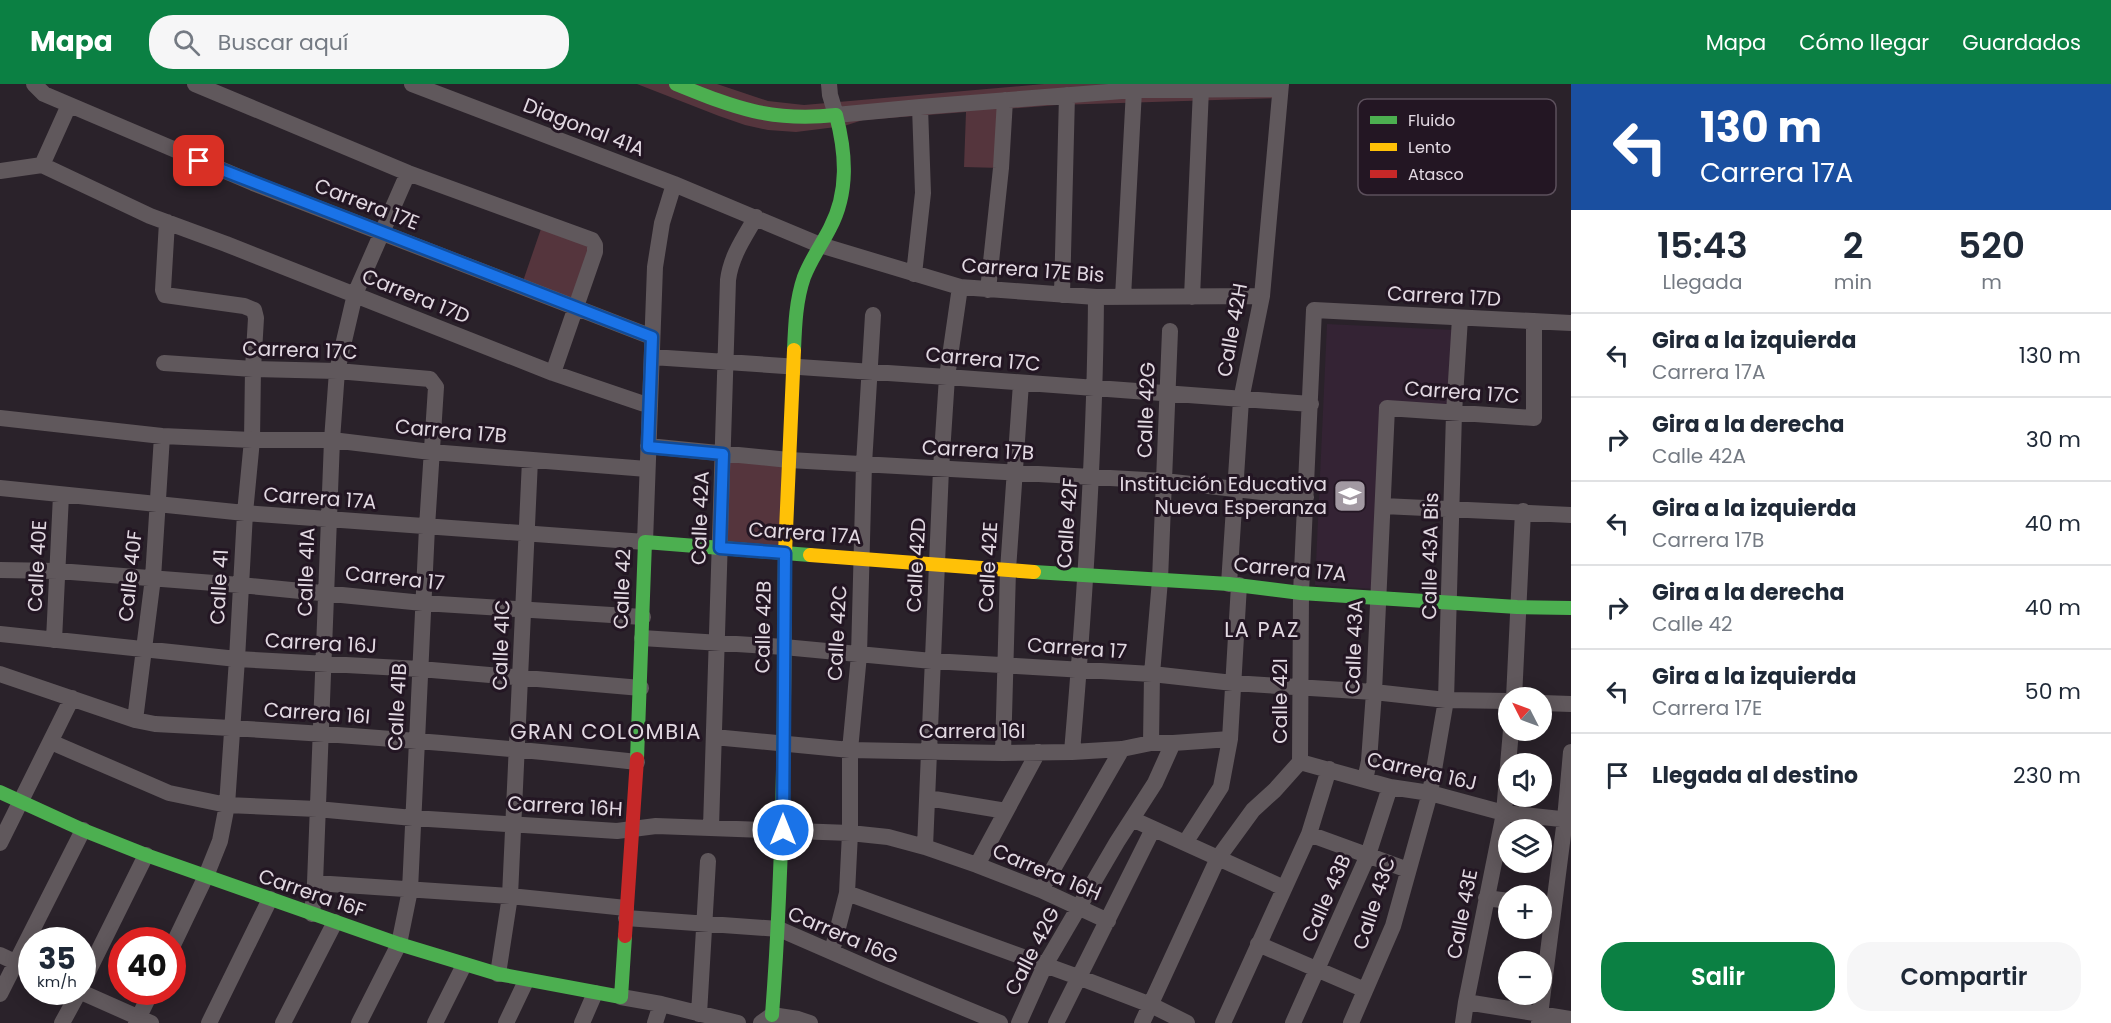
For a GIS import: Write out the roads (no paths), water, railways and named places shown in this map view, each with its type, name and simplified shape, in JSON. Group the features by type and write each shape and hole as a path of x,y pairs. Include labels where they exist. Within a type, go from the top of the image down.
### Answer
{"street":[{"name":"Carrera 17E","path":"34,84 44,94 253,183 652,337"},
{"path":"195,84 408,173 592,240 596,245 596,252 553,373"},
{"name":"Diagonal 41A","path":"412,84 674,184"},
{"path":"676,84 752,111 774,116 802,118 1005,100 1056,92 1280,87"},
{"path":"820,245 835,220 844,181 844,152 829,84"},
{"name":"Calle 42H","path":"1185,843 1221,787 1230,739 1233,683 1234,489 1240,400 1262,296 1280,87"},
{"path":"1192,297 1201,89"},
{"path":"1123,297 1134,90"},
{"path":"1056,92 1062,295"},
{"path":"988,290 1001,168 1005,100"},
{"path":"1,168 42,165 69,105"},
{"path":"914,274 923,193 920,106"},
{"name":"Carrera 17D","path":"42,165 150,216 553,373 650,406"},
{"name":"Calle 41A","path":"312,914 332,440 337,371 355,294 408,173"},
{"name":"Carrera 17E Bis","path":"674,184 820,245 960,287 1096,297 1262,296"},
{"name":"Calle 42","path":"621,997 641,688 655,267 662,223 674,184"},
{"name":"Calle 42A","path":"711,827 728,280 730,265 736,251 756,217"},
{"name":"Calle 41","path":"167,222 163,290 165,295 244,306 254,310 256,318 252,440 240,585 227,805 220,841 182,927"},
{"name":"Calle 42B","path":"766,1019 779,929 783,830 785,553 797,299 810,262 820,245"},
{"name":"Calle 42D","path":"925,847 941,469 947,376 960,287"},
{"name":"Calle 42F","path":"1072,752 1092,477 1096,297"},
{"name":"Carrera 17D","path":"1314,310 1571,323"},
{"name":"Calle 42I","path":"1142,1023 1218,858 1253,810 1300,762 1301,592 1314,310"},
{"name":"Calle 42C","path":"832,951 847,893 850,750 859,655 864,464 873,315"},
{"name":"Calle 43A Bis","path":"1430,793 1446,700 1454,413 1460,318"},
{"name":"Carrera 17C","path":"1387,408 1534,418 1534,321"},
{"name":"Calle 42G","path":"1150,743 1152,674 1161,580 1170,331"},
{"name":"Carrera 17C","path":"652,357 794,368 947,376 1311,405"},
{"name":"Carrera 17C","path":"164,363 253,369 337,371 429,379 434,382"},
{"name":"Calle 41B","path":"360,1023 399,944 410,890 434,382"},
{"name":"Calle 42E","path":"1003,753 1008,570 1021,383"},
{"name":"Calle 43A","path":"1365,780 1369,761 1374,692 1387,408"},
{"name":"Carrera 17B","path":"0,418 162,436 252,440 332,440 431,452 647,469"},
{"name":"Calle 40F","path":"135,720 153,578 162,436"},
{"name":"Carrera 17B","path":"648,447 789,460 1164,481 1306,497"},
{"name":"Calle 41C","path":"498,974 510,896 530,460"},
{"name":"Carrera 17A","path":"0,488 245,513 427,527 1234,585 1301,592 1517,607 1571,608"},
{"name":"Calle 40E","path":"54,640 61,495"},
{"path":"1383,506 1571,515"},
{"path":"1514,687 1522,512"},
{"name":"Carrera 17","path":"0,570 58,571 326,592 423,603 643,617"},
{"name":"Carrera 16J","path":"0,634 237,659 420,669 641,688"},
{"name":"Carrera 17","path":"642,638 784,647 932,661 1152,674 1233,683 1374,692 1446,700 1498,701"},
{"name":"Carrera 16I","path":"1,677 135,720 155,724 517,749 637,762"},
{"path":"0,843 72,698"},
{"path":"1552,703 1571,704"},
{"name":"Carrera 16I","path":"714,736 850,750 1003,753 1122,749 1150,743 1230,739"},
{"path":"1504,813 1510,741"},
{"name":"Carrera 16H","path":"51,742 169,793 227,805 317,809 413,818 617,831 656,825 850,833 888,837 977,865 1041,890 1108,921"},
{"name":"Calle 42G","path":"1019,1023 1045,965 1155,783 1173,743"},
{"path":"1041,890 1122,749"},
{"path":"977,865 1038,752"},
{"path":"1552,890 1568,820 1571,752"},
{"name":"Carrera 16J","path":"1300,762 1390,787 1430,793 1504,813 1568,820"},
{"path":"1222,1023 1309,834 1329,769"},
{"name":"Calle 43B","path":"1293,1023 1368,855 1390,787"},
{"name":"Carrera 16F","path":"0,792 83,830 146,855 399,944 464,965 526,981 621,997"},
{"name":"Calle 43C","path":"1351,1023 1393,926 1430,793"},
{"path":"928,798 1006,811"},
{"name":"Calle 43E","path":"1463,1023 1504,813"},
{"path":"1132,819 1284,888"},
{"path":"1056,1023 1153,829"},
{"path":"0,994 83,830"},
{"path":"1309,834 1408,870"},
{"path":"96,956 146,855"},
{"path":"699,1014 708,861"},
{"name":"Carrera 16G","path":"315,883 510,896 626,913 779,929 880,974 1000,1023"},
{"name":"Carrera 16G","path":"847,893 1078,977 1151,1005 1187,1023"},
{"path":"1486,898 1498,900"},
{"path":"209,1023 270,899"},
{"path":"284,1023 335,922"},
{"path":"1540,1019 1546,939"},
{"path":"1258,944 1365,990"},
{"path":"0,955 18,964"},
{"path":"435,1023 464,965"},
{"path":"506,1023 526,981"},
{"path":"582,1023 595,993"},
{"path":"621,997 661,1004 738,1023"},
{"path":"96,1000 142,1022 147,1005"},
{"path":"1466,1002 1540,1019 1571,1019"},
{"path":"655,1023 661,1004"},
{"path":"62,1023 72,1005"},
{"path":"766,1019 798,1019 810,1023"}],"place":[{"name":"Institución Educativa Nueva Esperanza","path":"1350,496"}],"district":[{"name":"LA PAZ","path":"1262,629"},
{"name":"GRAN COLOMBIA","path":"606,731"}]}
